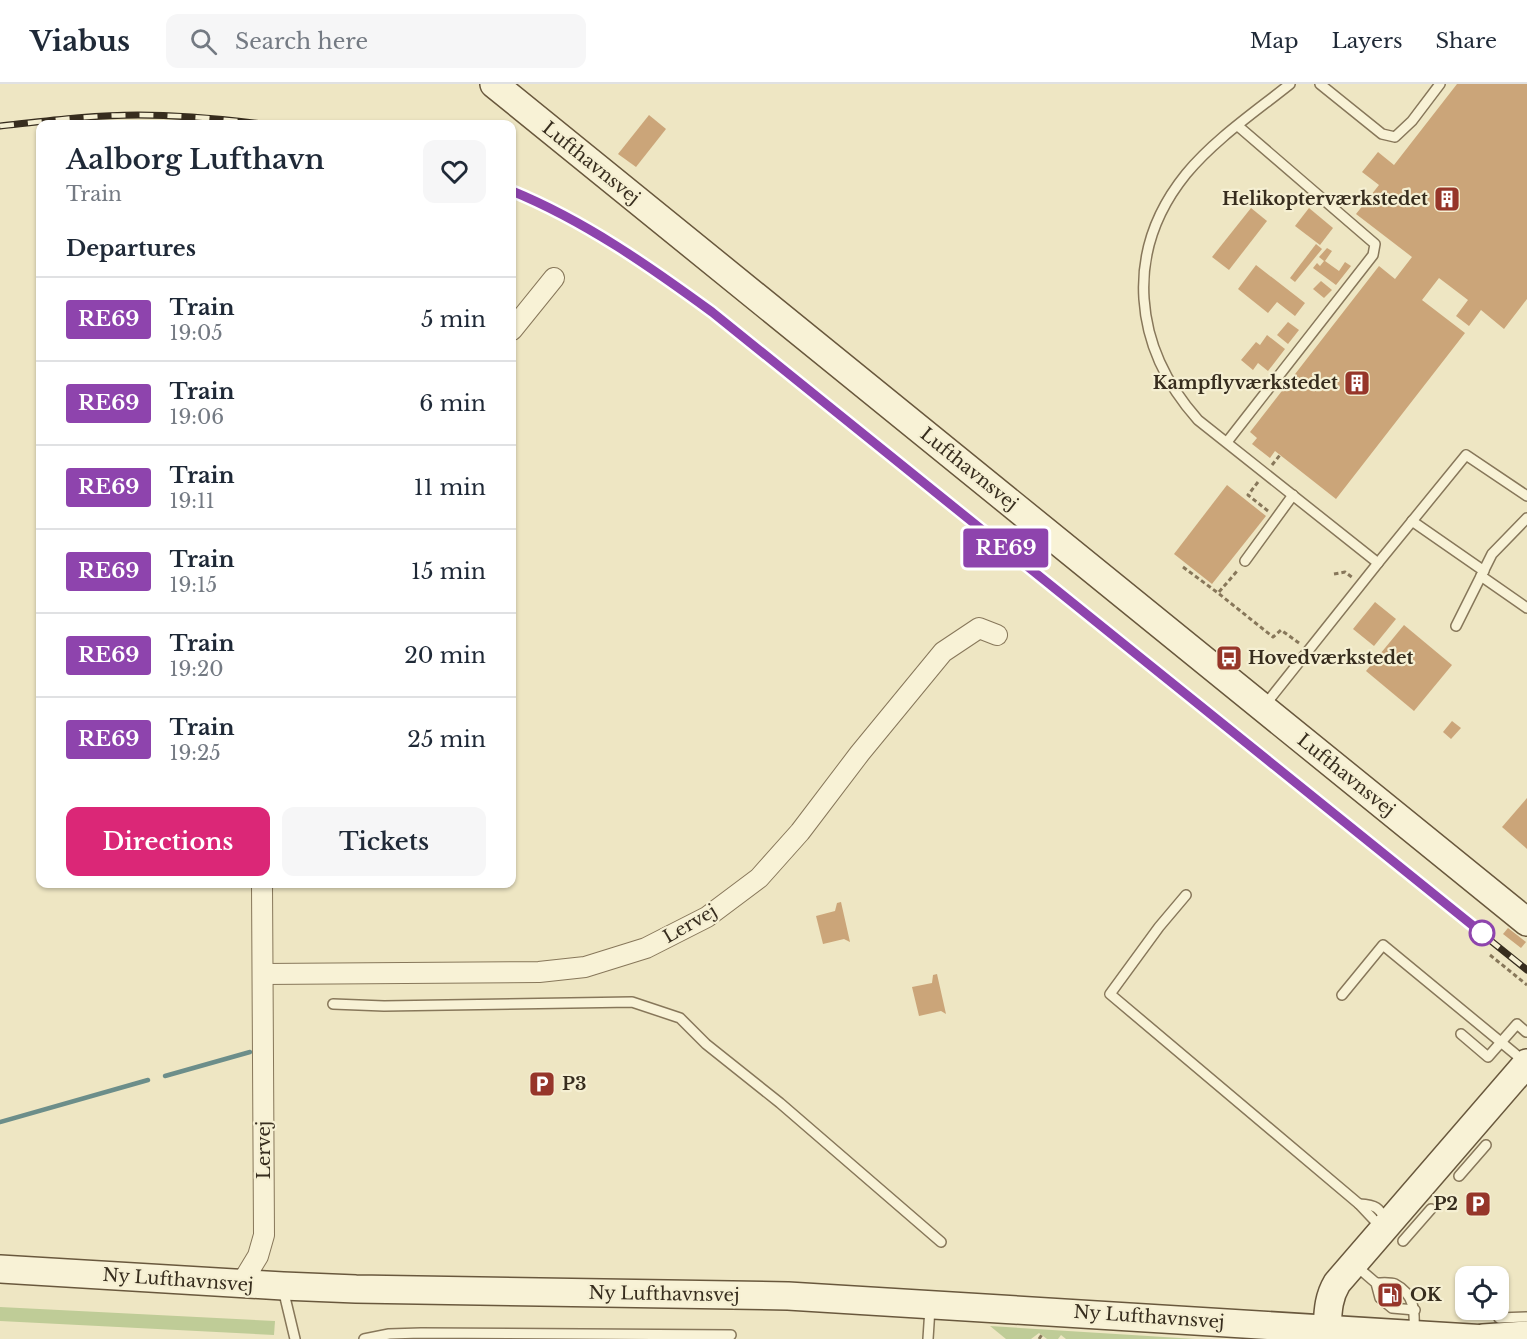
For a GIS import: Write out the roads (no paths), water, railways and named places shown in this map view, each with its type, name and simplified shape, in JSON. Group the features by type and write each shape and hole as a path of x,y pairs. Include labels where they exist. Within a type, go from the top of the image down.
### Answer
{"street":[{"name":"Lufthavnsvej","path":"494,84 1527,922"},
{"path":"516,325 554,278"},
{"name":"Lervej","path":"263,974 539,972 585,967 646,948 707,917 759,878 800,832 860,753 943,652 979,628 997,635"},
{"name":"Lervej","path":"241,1284 258,1256 264,1235 262,888"},
{"path":"1327,1329 1331,1292 1353,1264 1396,1233 1527,1064"},
{"name":"Ny Lufthavnsvej","path":"0,1269 283,1286 788,1296 1327,1329 1415,1322 1527,1335"}],"lane":[{"path":"1290,84 1207,152 1172,194 1146,258 1143,279 1147,322 1154,347 1170,384 1198,420 1378,563"},
{"path":"1320,84 1382,134 1395,137 1412,121 1440,84"},
{"path":"1227,442 1373,255 1375,244 1238,126"},
{"path":"1263,707 1466,455 1527,496"},
{"path":"1245,561 1293,495"},
{"path":"1456,626 1492,554 1527,518"},
{"path":"1412,521 1527,608"},
{"path":"1186,895 1110,994 1359,1204 1375,1221 1396,1233 1431,1209"},
{"path":"1342,996 1383,945 1527,1064"},
{"path":"333,1004 384,1006 632,1002 680,1018 706,1044 780,1103 940,1242"},
{"path":"1461,1034 1488,1057 1517,1024 1526,1032"},
{"path":"1459,1176 1486,1145"},
{"path":"1353,1264 1376,1283 1380,1298 1415,1322"},
{"path":"1376,1283 1394,1283 1408,1294 1415,1322"},
{"path":"283,1286 295,1339"},
{"path":"928,1339 930,1303"},
{"path":"1489,1332 1527,1317"},
{"path":"364,1339 389,1334 421,1333 731,1335"}],"waterway":[{"path":"165,1076 250,1052"},
{"path":"0,1122 148,1080"}],"railway":[{"path":"57,120 121,115 221,120"},
{"path":"0,126 36,122"},
{"path":"516,193 590,230 712,312 1527,970"}],"train":[{"name":"RE69","path":"516,193 587,228 650,266 712,312 1482,933"}],"place":[{"name":"Helikopterværkstedet","path":"1447,199"},
{"name":"Kampflyværkstedet","path":"1357,383"},
{"name":"Hovedværkstedet","path":"1229,658"},
{"name":"P3","path":"542,1084"},
{"name":"P2","path":"1478,1204"},
{"name":"OK","path":"1390,1295"}]}
